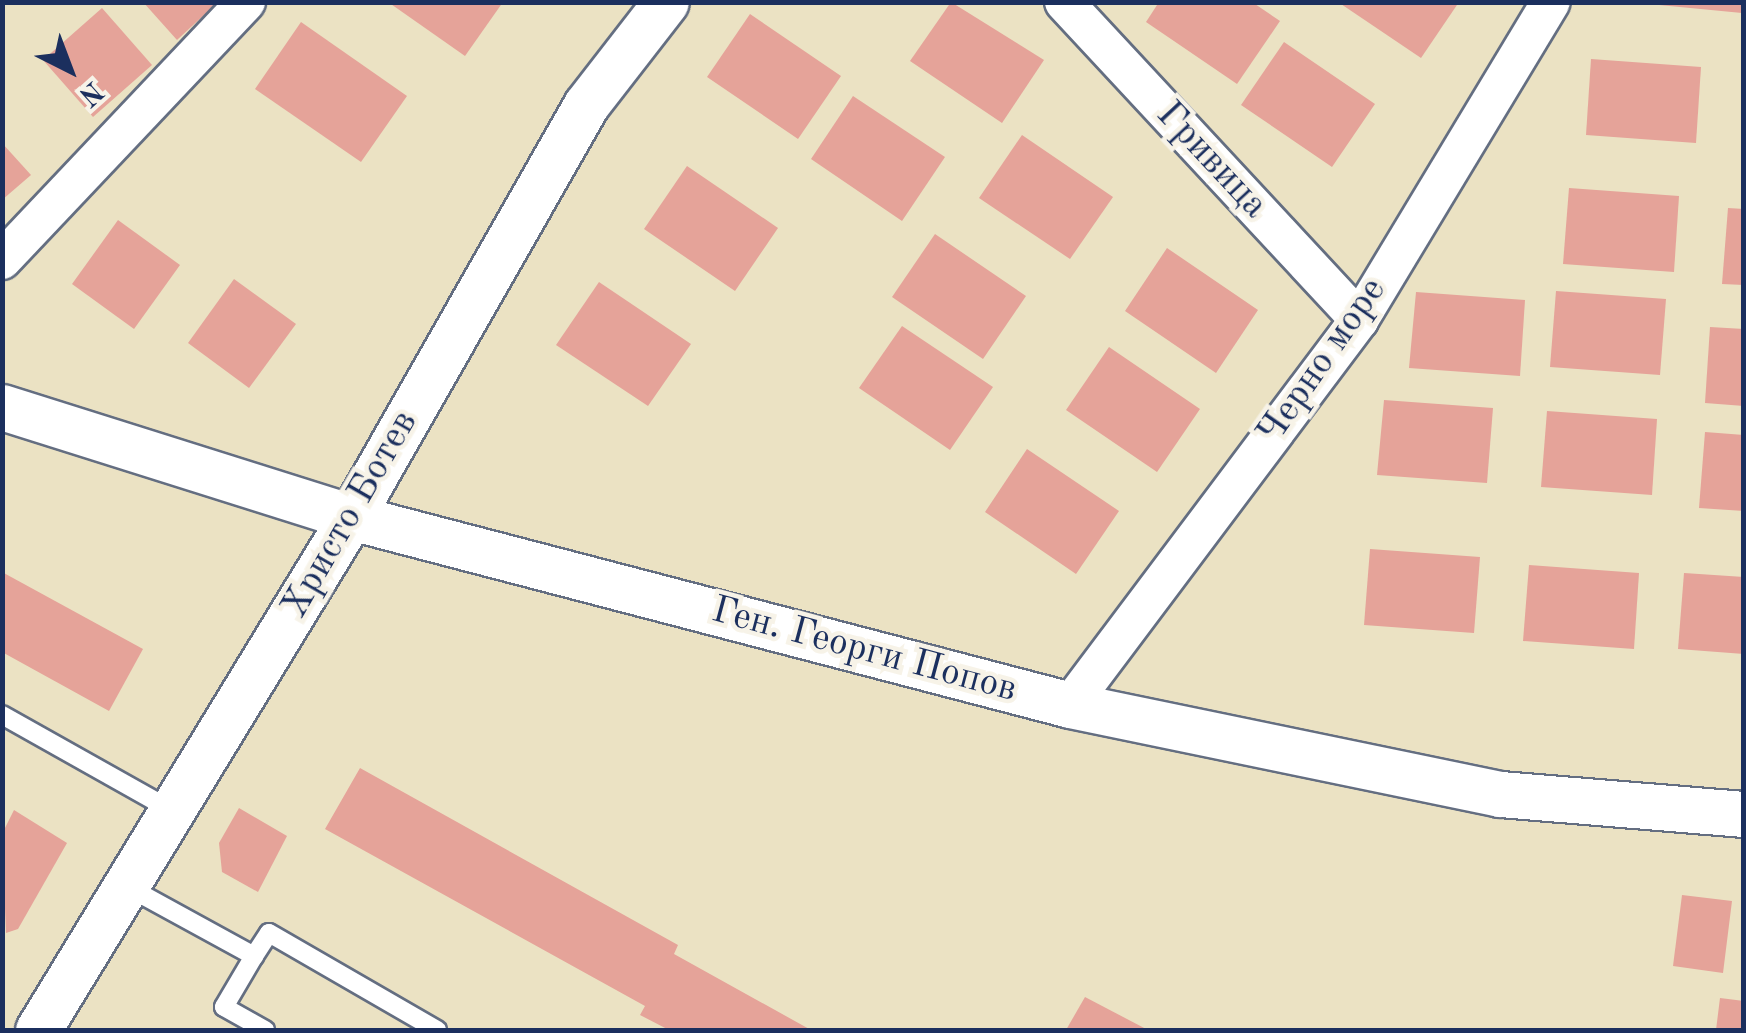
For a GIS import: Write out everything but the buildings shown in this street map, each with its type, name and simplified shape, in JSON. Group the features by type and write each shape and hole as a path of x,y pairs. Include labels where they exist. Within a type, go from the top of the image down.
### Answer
{"street":[{"path":"2,260 246,2"},
{"name":"Христо Ботев","path":"38,1030 351,518 586,104 666,2"},
{"name":"Гривица","path":"1064,2 1359,320"},
{"name":"Черно море","path":"1070,705 1359,320 1551,2"},
{"name":"Ген. Георги Попов","path":"2,407 351,518 1070,705 1500,794 1744,814"}],"lane":[{"path":"2,714 173,812"},
{"path":"128,886 254,956"},
{"path":"265,1030 224,1008 269,932 437,1030"}]}
